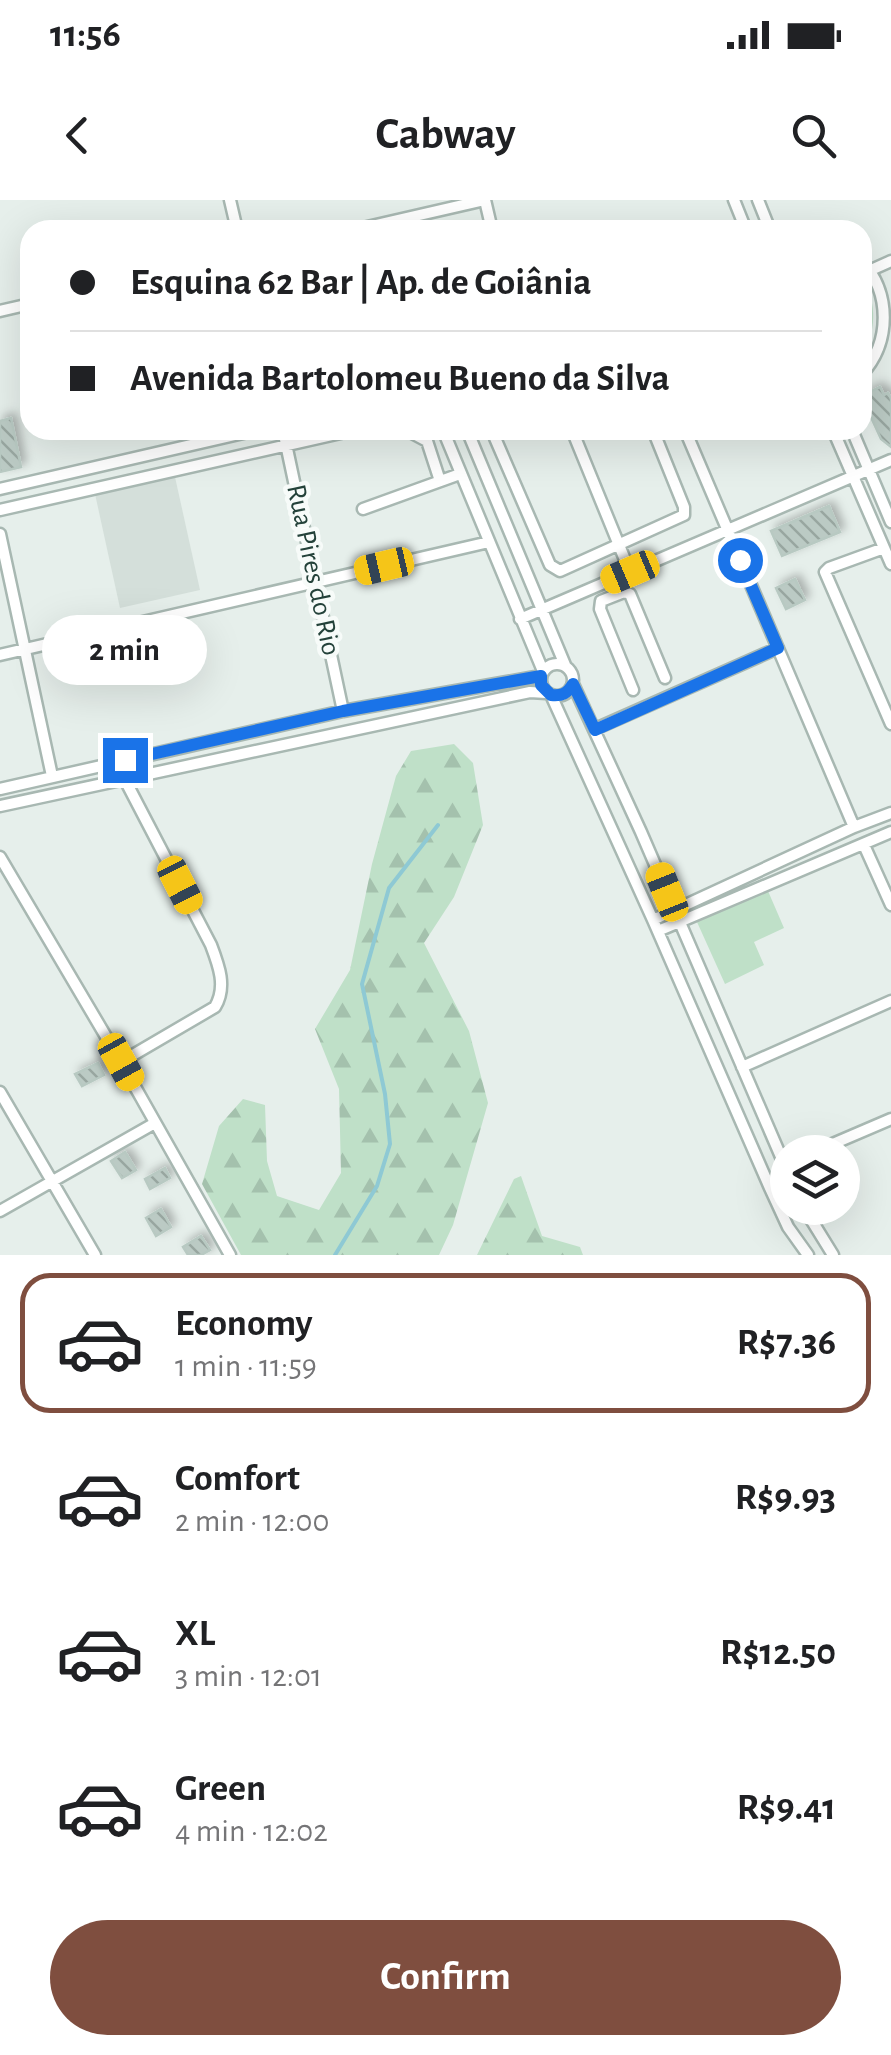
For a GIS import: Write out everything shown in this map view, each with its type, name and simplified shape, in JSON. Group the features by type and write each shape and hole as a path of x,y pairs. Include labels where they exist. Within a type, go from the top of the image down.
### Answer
{"street":[{"path":"398,220 485,200"},
{"path":"872,358 884,329 886,290"},
{"path":"879,347 891,353"},
{"path":"0,489 213,440"},
{"name":"Rua Pires do Rio","path":"285,440 343,711"},
{"path":"0,510 305,440"},
{"path":"425,440 440,482"},
{"path":"446,440 542,674 541,685 549,694 655,925 788,1227 808,1255"},
{"path":"470,440 772,1135"},
{"path":"496,440 553,568 563,571 682,516 684,512 657,440"},
{"path":"576,440 630,572"},
{"path":"689,440 854,827"},
{"path":"838,440 891,564"},
{"path":"856,440 891,522"},
{"path":"520,619 891,460"},
{"path":"364,509 460,474"},
{"path":"0,534 52,776"},
{"path":"0,655 489,542"},
{"path":"884,548 825,572 891,724"},
{"path":"607,582 614,596"},
{"path":"633,690 600,609 602,601 624,592 630,594 665,678"},
{"path":"595,730 778,648"},
{"path":"0,789 343,711 542,674 557,663 565,666"},
{"path":"0,806 530,692 560,696 573,684"},
{"path":"121,1062 215,1007 222,990 211,945 124,778"},
{"path":"655,925 854,827 891,813"},
{"path":"677,915 891,832"},
{"path":"864,844 891,904"},
{"path":"0,857 230,1255"},
{"path":"742,1067 891,1002"},
{"path":"0,1092 95,1255"},
{"path":"854,1135 891,1119"},
{"path":"0,1212 155,1124"},
{"path":"766,1178 770,1176"},
{"path":"814,1225 833,1255"}],"shaded area":[{"path":"175,477 200,590 120,608 95,494"}],"green space":[{"path":"454,744 473,763 483,825 454,897 424,943 469,1031 488,1103 453,1225 439,1255 241,1255 202,1184 219,1126 243,1099 265,1105 267,1161 277,1196 319,1210 341,1173 339,1089 315,1029 350,970 372,864 396,776 411,751"},
{"path":"768,891 784,928 754,942 764,965 725,984 697,922"},
{"path":"521,1176 542,1236 580,1247 583,1255 477,1255 514,1179"}],"building":[{"path":"880,387 891,399 891,447 881,439 872,419 872,391"},
{"path":"11,418 21,467 0,472 0,421"},
{"path":"829,506 840,532 782,556 771,531"},
{"path":"795,579 805,600 786,609 776,588"},
{"path":"98,1063 104,1075 82,1086 75,1074"},
{"path":"125,1152 136,1170 122,1178 111,1161"},
{"path":"165,1168 170,1178 150,1189 145,1179"},
{"path":"161,1209 171,1227 156,1236 146,1218"},
{"path":"201,1236 210,1250 188,1255 183,1247"}],"waterway":[{"path":"335,1255 377,1186 390,1144 385,1094 362,984 389,888 438,825"}],"route":[{"path":"125,760 343,711 541,676 541,685 551,695 568,692 573,684 595,730 778,648 740,560"}]}
